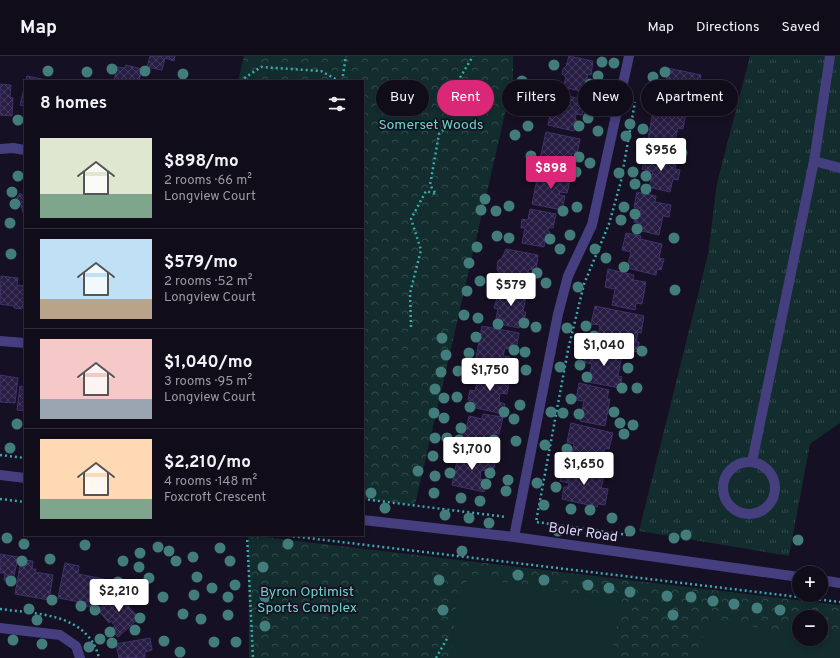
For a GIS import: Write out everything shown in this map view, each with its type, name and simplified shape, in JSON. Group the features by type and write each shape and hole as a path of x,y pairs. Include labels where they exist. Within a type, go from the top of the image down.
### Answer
{"street":[{"path":"514,537 558,314 568,276 592,225 629,56"},
{"path":"752,462 814,161 830,56"},
{"path":"0,149 13,148 24,150"},
{"path":"814,161 840,168"},
{"path":"0,341 24,343"},
{"path":"743,462 752,462 760,464 768,469 776,485 775,494 771,503 765,509 756,513 748,514 740,512 730,505 724,494 723,486 729,471 736,465 743,462"},
{"path":"0,475 24,478"},
{"name":"Boler Road","path":"364,520 514,537 792,576"},
{"path":"828,581 840,583"},
{"path":"0,628 60,635 76,646 80,658"}],"path":[{"path":"342,80 346,56"},
{"path":"411,327 410,293 421,250 411,219 426,191 436,194 430,185 439,134 452,122 452,91 473,56"},
{"path":"242,80 261,67 321,71 336,80"},
{"path":"628,535 536,522 568,350 584,284 609,224 621,182 635,102"},
{"path":"0,455 24,458"},
{"path":"364,498 506,517"},
{"path":"0,499 24,502"},
{"path":"247,536 253,658"},
{"path":"291,536 840,602"},
{"path":"436,658 448,637"}],"green space":[{"name":"Somerset Woods","path":"244,56 513,56 513,80 502,80 502,116 504,116 415,505 364,499 364,80 238,80"},
{"path":"750,56 840,56 840,423 810,444 789,556 639,531 708,254 717,183 734,116 738,116 738,102"},
{"name":"Byron Optimist Sports Complex","path":"248,536 792,599 792,602 815,602 840,605 840,658 249,658"},
{"path":"473,577 621,601 611,658 451,658 458,590"},
{"path":"705,620 792,632 792,646 828,646 828,637 840,639 840,658 699,658"}],"building":[{"path":"150,56 175,56 174,61 165,58 162,70 147,67"},
{"path":"569,56 593,61 591,75 588,74 587,80 578,80 578,91 570,89 570,80 565,80 566,77 562,74 563,69 566,66"},
{"path":"126,65 142,69 139,80 114,80 117,67 125,68"},
{"path":"668,68 701,75 700,80 670,80 666,78"},
{"path":"27,76 47,80 26,80"},
{"path":"0,84 11,85 10,97 13,98 12,116 0,115"},
{"path":"24,88 24,106 20,105"},
{"path":"570,96 578,98 578,114 576,114 575,118 578,122 576,129 573,131 548,125 550,116 570,116"},
{"path":"652,116 685,116 683,129 678,128 673,149 647,144"},
{"path":"546,132 580,139 577,154 572,153 571,158 576,159 573,170 539,163"},
{"path":"646,153 669,159 668,163 676,165 675,169 680,170 678,180 673,179 670,192 649,187 653,172 642,169"},
{"path":"539,170 571,177 567,193 560,192 559,195 565,196 562,210 532,204"},
{"path":"637,192 656,196 655,202 671,205 669,217 663,216 659,235 638,230 639,223 634,222 636,212 640,213 641,209 634,207"},
{"path":"20,193 24,196 24,216 21,205 15,200"},
{"path":"530,209 556,214 553,228 548,228 548,231 550,232 549,241 545,241 544,247 522,243 525,228 521,228 522,219 528,220"},
{"path":"626,233 641,236 640,239 662,244 659,258 664,259 661,270 657,269 656,275 627,268 631,252 622,250"},
{"path":"506,249 538,255 536,270 529,269 528,272 531,273 529,283 520,282 518,284 500,281 502,274 499,273 497,269 498,261 502,258"},
{"path":"608,269 634,275 633,280 646,282 642,304 636,303 635,310 612,305 615,289 605,287"},
{"path":"1,276 18,278 17,285 24,286 22,309 0,304"},
{"path":"502,286 527,291 523,312 526,312 524,321 521,320 519,328 495,323 498,309 494,308 497,298 499,299"},
{"path":"595,306 644,316 641,333 638,332 636,342 639,342 638,352 597,344 600,325 591,324"},
{"path":"482,326 519,333 516,350 505,348 503,356 510,357 507,369 475,363"},
{"path":"587,346 622,353 618,376 622,377 620,388 588,382 592,364 584,362"},
{"path":"479,371 510,377 507,394 500,393 499,402 505,404 503,414 472,407 474,401 468,400 470,390 475,391"},
{"path":"0,375 18,378 15,403 0,402"},
{"path":"579,383 609,390 607,399 610,399 605,426 580,421 584,401 576,400"},
{"path":"20,386 24,387 24,411 17,410"},
{"path":"483,414 503,417 499,434 493,433 490,449 465,444 466,438 463,438 461,434 462,427 465,425 467,426 469,416 482,419"},
{"path":"571,423 613,433 609,449 605,448 603,457 606,457 603,468 570,461 574,444 567,442"},
{"path":"459,451 496,459 493,472 481,470 480,479 487,480 484,492 452,485"},
{"path":"563,465 605,473 601,488 608,489 605,505 598,504 597,507 562,499 564,487 568,487 569,483 560,481"},
{"path":"0,554 18,557 13,581 4,580 5,573 0,573"},
{"path":"24,560 33,561 32,569 36,569 35,572 53,575 49,600 15,594 20,566 22,567"},
{"path":"65,563 79,566 78,574 104,579 103,587 95,586 91,607 79,605 80,602 58,598"},
{"path":"121,590 132,603 128,606 139,618 118,637 110,629 115,626 111,621 109,623 98,610"},
{"path":"150,638 152,650 145,652 145,657 119,658 116,644"}]}
